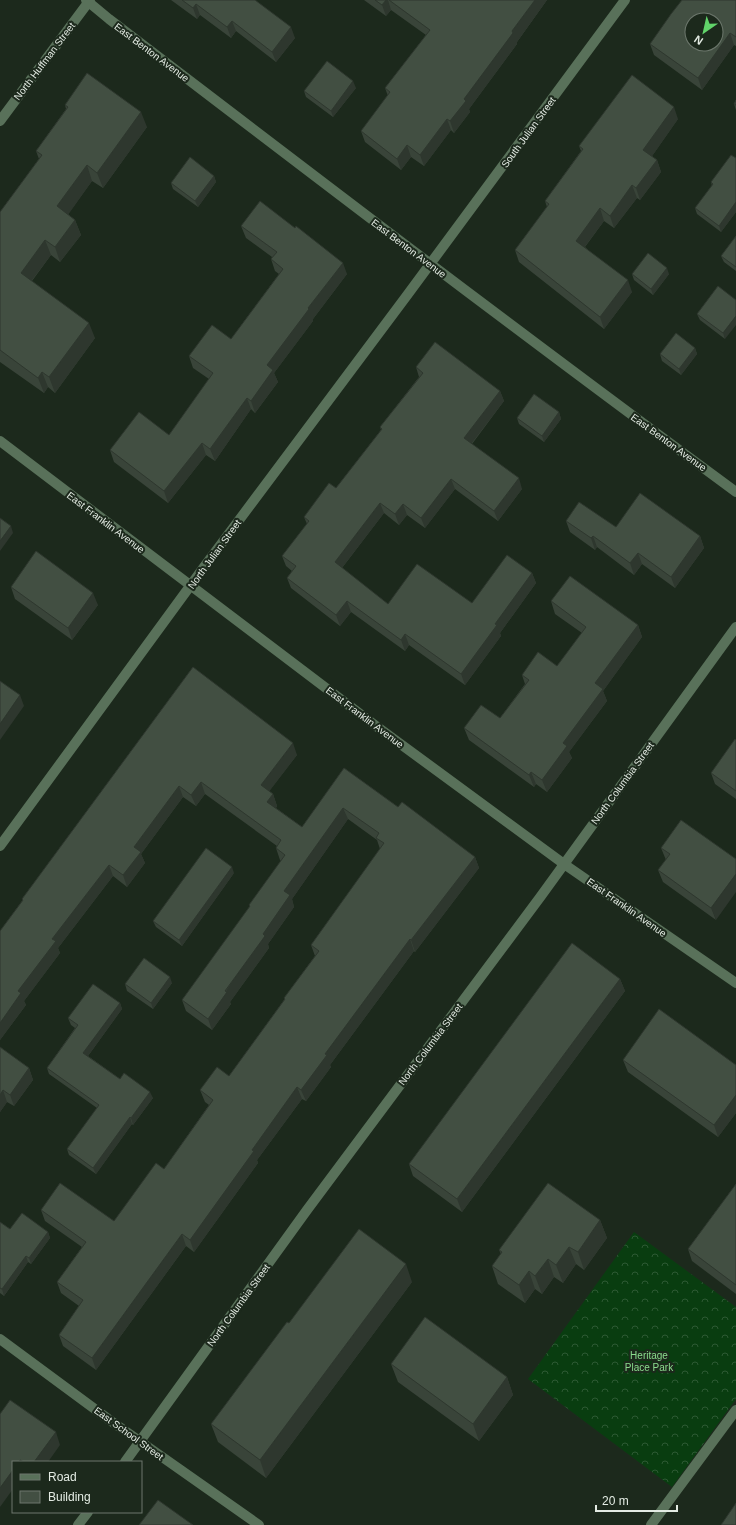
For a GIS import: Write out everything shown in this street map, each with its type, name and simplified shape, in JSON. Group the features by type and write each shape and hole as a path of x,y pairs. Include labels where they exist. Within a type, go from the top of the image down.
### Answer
{"street":[{"name":"South Julian Street","path":"430,264 625,0"},
{"name":"East Benton Avenue","path":"88,1 109,19 430,264 614,403 736,492"},
{"name":"North Huffman Street","path":"0,121 88,1"},
{"name":"North Julian Street","path":"0,846 204,567 430,264"},
{"name":"East Franklin Avenue","path":"0,441 376,726 564,864 736,983"},
{"name":"North Columbia Street","path":"126,1461 307,1210 564,864 736,627"},
{"name":"East School Street","path":"0,1339 259,1525"},
{"path":"651,1525 736,1410"},
{"path":"78,1525 87,1513"}],"green space":[{"name":"Heritage Place Park","path":"634,1232 736,1307 736,1399 672,1487 528,1379"}],"building":[{"path":"182,0 255,0 291,27 272,52 232,21 227,27 196,4 193,8"},
{"path":"375,0 386,0 382,5"},
{"path":"389,0 535,0 512,31 513,33 464,99 466,101 450,121 447,119 420,155 407,145 397,159 361,131 390,92 385,88 430,30"},
{"path":"682,0 736,0 736,37 730,33 724,41 724,12 684,12 684,52 716,52 698,78 650,44"},
{"path":"327,61 353,81 331,111 304,91"},
{"path":"87,73 141,112 97,173 87,165 57,206 75,220 55,247 45,240 21,273 89,323 49,377 42,372 38,378 0,350 0,212 42,155 36,151 68,107 65,105"},
{"path":"632,75 674,107 643,150 657,160 636,188 632,185 610,216 600,208 576,241 628,280 600,317 515,250 549,204 545,201 583,149 579,146"},
{"path":"731,155 736,158 736,202 719,226 695,208 713,184 711,182"},
{"path":"190,157 214,176 195,201 171,183"},
{"path":"260,201 295,228 296,226 343,263 267,365 273,370 251,401 247,398 210,449 202,443 164,491 110,450 139,412 169,435 213,373 189,356 212,325 231,339 283,269 271,259 277,252 241,226"},
{"path":"736,236 736,267 721,256"},
{"path":"648,253 667,268 651,289 632,274"},
{"path":"718,286 736,300 736,316 723,333 697,314"},
{"path":"676,333 695,348 679,369 660,354"},
{"path":"435,342 500,391 464,438 519,478 494,511 451,479 421,518 403,504 395,514 380,503 335,562 388,604 417,564 472,603 507,555 532,573 495,624 497,625 461,674 405,634 401,640 347,601 336,615 287,578 296,566 282,556 309,521 304,517 329,483 336,488 382,429 380,427 423,373 416,367"},
{"path":"534,394 559,412 542,436 517,418"},
{"path":"640,493 700,536 671,577 638,553 630,563 593,536 591,538 566,521 579,502 616,527"},
{"path":"0,518 11,526 0,541"},
{"path":"36,551 93,593 68,628 11,587"},
{"path":"570,576 638,625 595,683 603,689 563,743 567,746 542,780 531,772 529,775 464,728 481,705 500,718 529,680 522,675 538,652 557,666 586,627 551,601"},
{"path":"193,667 293,743 261,785 273,794 267,802 302,827 344,768 398,807 402,802 475,857 411,940 410,939 325,1054 327,1055 301,1090 297,1087 252,1150 254,1151 190,1240 182,1234 92,1358 59,1335 83,1300 57,1282 86,1242 41,1210 60,1183 114,1221 156,1163 164,1169 213,1100 200,1090 217,1067 229,1076 319,951 311,945 384,843 376,838 379,833 343,808 284,891 290,895 263,934 265,936 225,991 227,992 208,1019 182,1000 285,855 276,848 281,840 201,782 191,795 179,786 134,847 141,852 123,875 109,865 52,939 56,941 18,991 21,993 0,1023 0,931"},
{"path":"0,681 20,695 0,724"},
{"path":"735,739 736,740 736,791 711,773"},
{"path":"681,820 736,859 736,874 711,908 658,870 670,854 661,848"},
{"path":"206,848 232,867 179,940 153,921"},
{"path":"572,943 620,979 457,1199 409,1164"},
{"path":"144,958 170,977 151,1003 125,984"},
{"path":"93,984 120,1003 83,1053 120,1079 124,1073 150,1092 93,1168 67,1149 99,1105 47,1068 78,1025 68,1018"},
{"path":"659,1009 736,1065 736,1095 714,1125 623,1060"},
{"path":"0,1047 29,1068 10,1095 3,1090 0,1095"},
{"path":"548,1183 600,1220 578,1252 569,1247 556,1265 548,1259 535,1276 529,1271 519,1285 492,1266 502,1252 499,1250"},
{"path":"736,1184 736,1285 688,1249"},
{"path":"22,1213 48,1232 29,1258 26,1256 2,1289 0,1288 0,1222 10,1229"},
{"path":"359,1229 406,1264 260,1460 211,1424"},
{"path":"425,1317 507,1377 473,1424 391,1364"},
{"path":"10,1400 56,1432 35,1461 12,1461 12,1471 0,1488 0,1414"},
{"path":"158,1500 193,1525 139,1525"},
{"path":"736,1503 736,1525 721,1525"}]}
